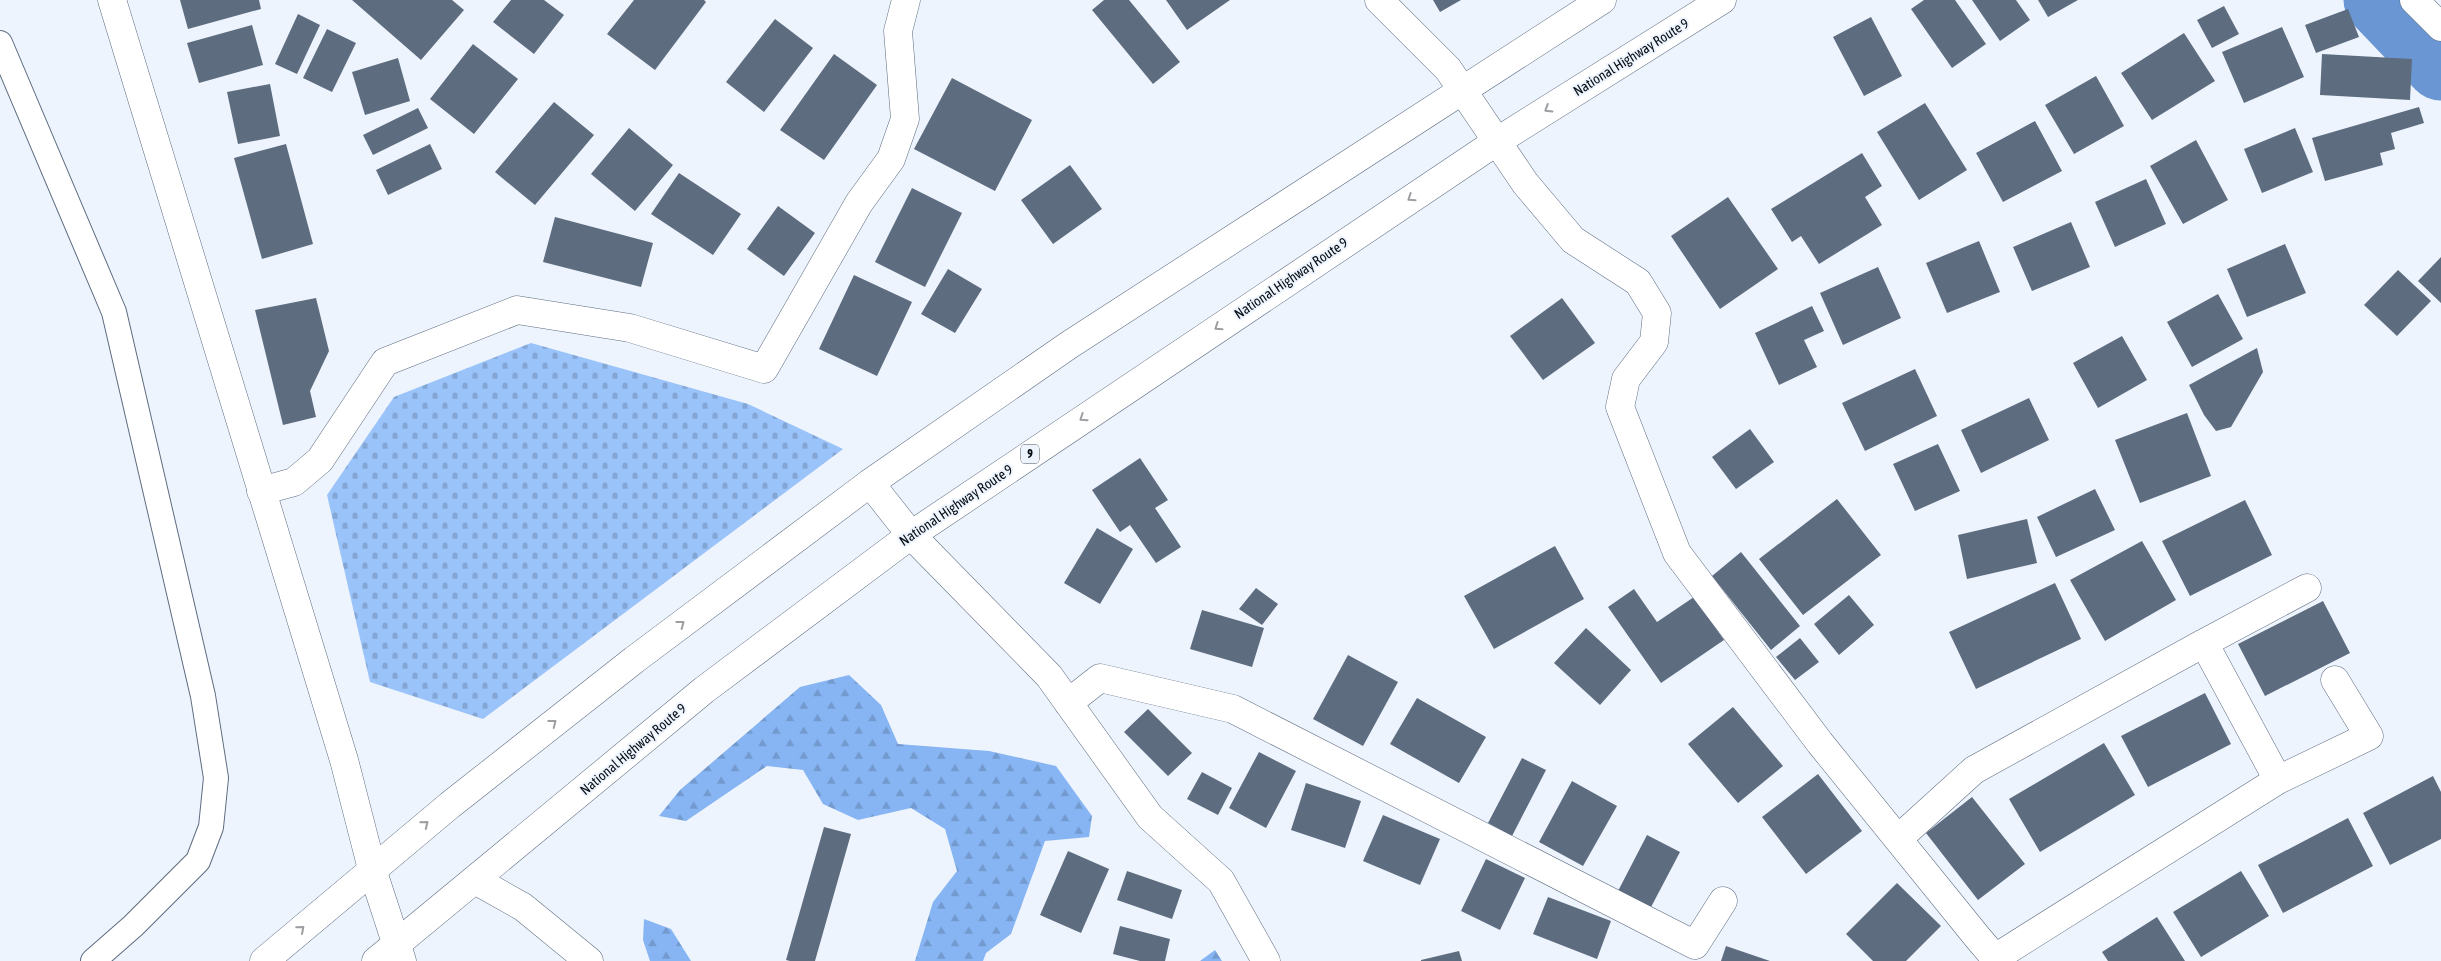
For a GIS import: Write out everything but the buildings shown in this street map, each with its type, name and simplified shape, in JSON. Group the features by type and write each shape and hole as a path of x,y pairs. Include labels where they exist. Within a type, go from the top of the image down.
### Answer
{"main road":[{"path":"112,0 344,760 372,869 399,953"},
{"path":"261,491 294,482 320,460 385,362 517,310 630,328 764,369 859,203 891,159 905,119 898,31 906,0"},
{"path":"1379,0 1448,69 1525,183 1573,240 1638,282 1657,313 1654,342 1626,380 1620,407 1677,553 1820,743 1994,959 2278,780 2369,736 2335,680"},
{"path":"264,961 372,869 634,660 870,483 1069,345 1462,88 1602,0"},
{"name":"National Highway Route 9","path":"376,961 399,953 475,880 704,690 911,535 1496,142 1722,0"},
{"path":"2414,0 2441,27"},
{"path":"870,483 911,535 1049,676 1150,817 1221,881 1266,961"},
{"path":"1898,839 1974,770 2307,588"},
{"path":"2204,644 2278,780"},
{"path":"1068,703 1100,678 1233,709 1691,953 1723,902"},
{"path":"475,880 523,907 589,961"}],"lane":[{"path":"0,43 114,312 203,696 216,778 212,827 198,861 133,926 93,961"}],"green space":[{"path":"531,343 748,404 843,449 483,719 370,682 327,495 394,397"},
{"path":"849,675 881,705 898,744 989,751 1056,766 1092,816 1089,837 1045,841 1011,934 986,953 983,961 915,961 933,902 957,871 945,829 911,808 858,820 823,804 803,770 767,766 686,821 659,816 680,790 800,687"},
{"path":"644,919 671,929 691,961 650,961 643,940"},
{"path":"1215,950 1222,961 1200,961"}],"waterway":[{"path":"2379,0 2441,65"}]}
